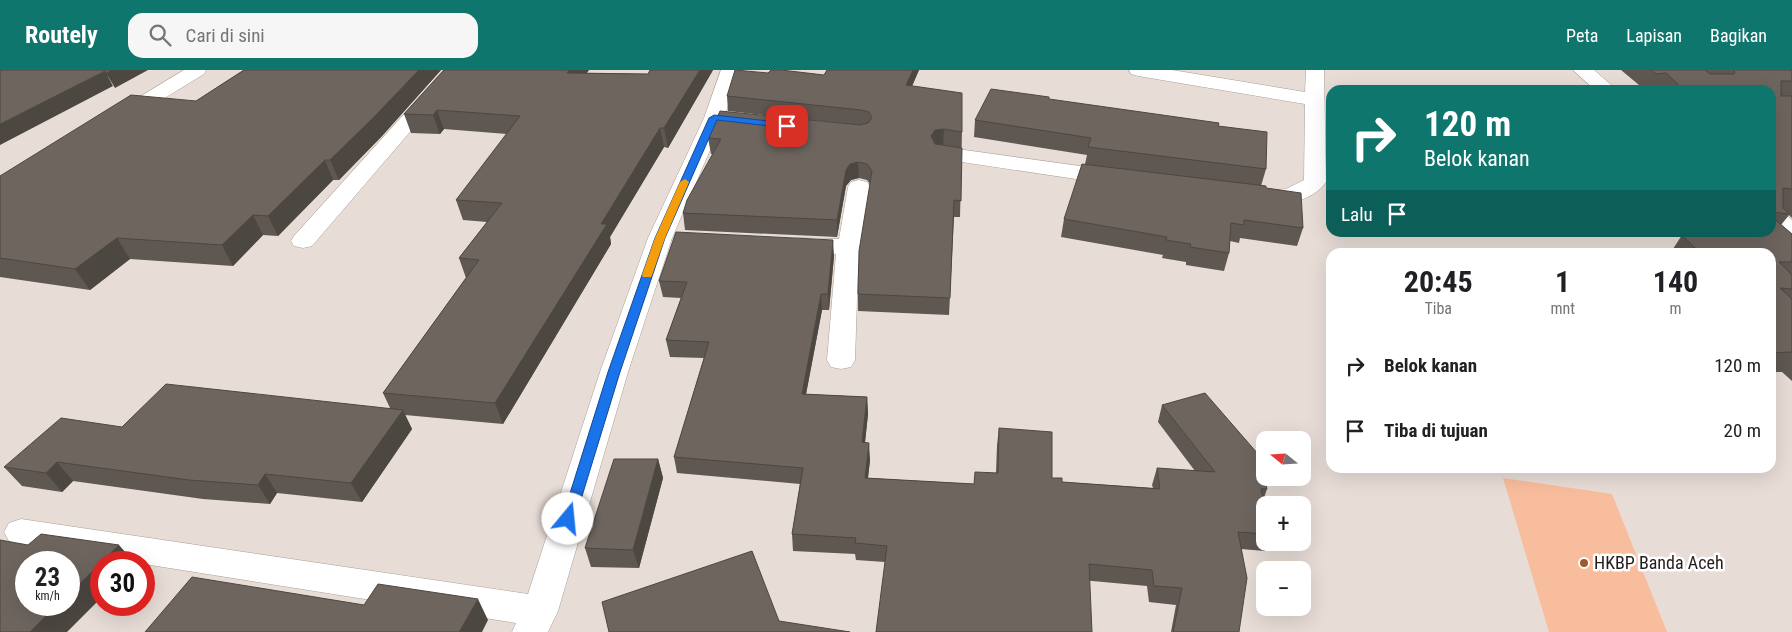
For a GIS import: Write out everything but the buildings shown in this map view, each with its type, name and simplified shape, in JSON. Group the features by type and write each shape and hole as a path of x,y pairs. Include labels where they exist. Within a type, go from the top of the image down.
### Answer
{"street":[{"path":"104,127 197,70"},
{"path":"303,241 454,70"},
{"path":"21,532 535,621 614,372 670,238 723,119 730,70"},
{"path":"1138,70 1315,100"},
{"path":"1248,195 1283,198 1304,192 1314,182 1315,70"},
{"path":"1582,70 1601,85"},
{"path":"943,153 1140,181"},
{"path":"841,360 846,268 859,187"},
{"path":"1776,219 1792,232"},
{"path":"769,243 849,248"}],"shaded area":[{"name":"HKBP Banda Aceh","path":"1503,478 1612,494 1667,632 1549,632"}],"slow traffic":[{"path":"647,275 660,238 685,182"}],"place":[{"name":"HKBP Banda Aceh","path":"1584,563"}],"route":[{"path":"568,519 614,372 660,238 714,118 787,126"}]}
